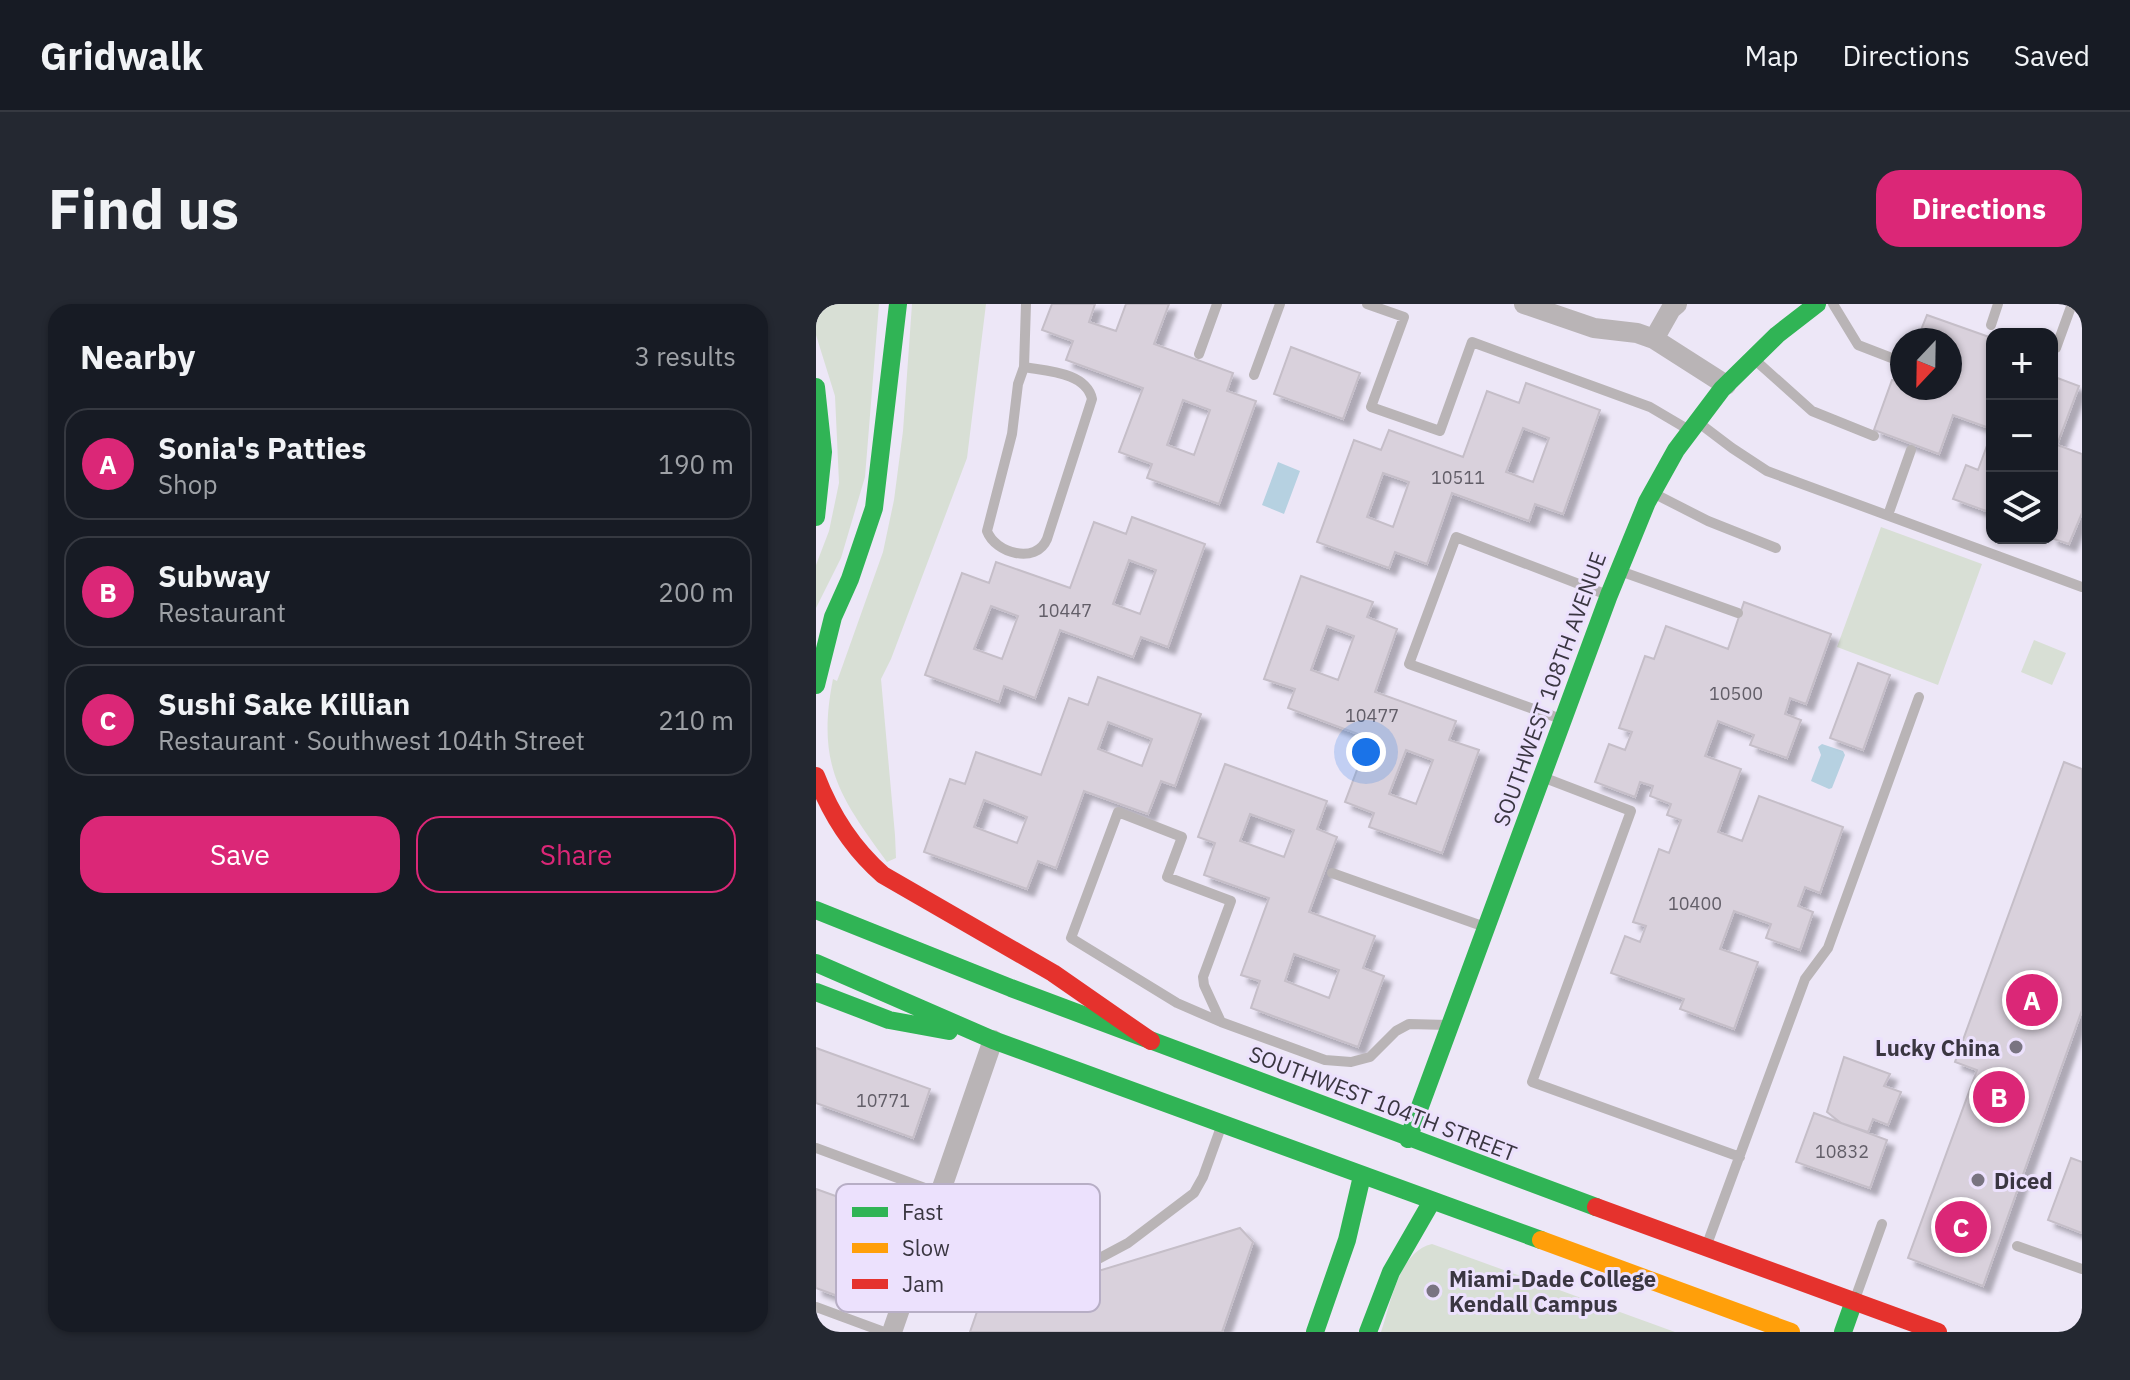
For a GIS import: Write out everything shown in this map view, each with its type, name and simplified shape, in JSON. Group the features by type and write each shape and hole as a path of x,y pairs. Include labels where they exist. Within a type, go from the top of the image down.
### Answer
{"main road":[{"path":"816,685 833,617 850,579 874,508 898,304"},
{"name":"SOUTHWEST 108TH AVENUE","path":"1408,1139 1609,595 1654,493 1676,451 1726,385 1786,327 1817,304"},
{"path":"816,387 823,421 822,483 816,517"},
{"path":"816,639 833,617"},
{"path":"816,776 843,834 875,868 1053,973 1151,1041"},
{"name":"SOUTHWEST 104TH STREET","path":"816,910 1408,1139 1938,1332"},
{"path":"816,963 993,1040 1791,1332"},
{"path":"816,992 889,1020 993,1040"},
{"path":"1315,1332 1347,1240 1362,1176"},
{"path":"1368,1332 1395,1264 1432,1201"},
{"path":"1843,1332 1854,1301"}],"street":[{"path":"1524,304 1594,328 1637,333 1654,339 1726,385"},
{"path":"1654,339 1677,304"},
{"path":"944,1184 993,1040"},
{"path":"892,1332 899,1312"}],"lane":[{"path":"1024,367 1077,379 1088,388 1092,399 1047,539 1041,550 1027,555 996,544 987,531 1012,434 1018,384 1024,367 1026,304"},
{"path":"1199,354 1217,304"},
{"path":"1254,375 1280,304"},
{"path":"1367,304 1404,317 1371,407 1440,431 1472,342 1641,403 1694,426 1767,471 2082,587"},
{"path":"1833,304 1858,345 1890,357"},
{"path":"1991,325 1998,304"},
{"path":"2058,342 2072,304"},
{"path":"1753,358 1812,411 1874,436"},
{"path":"1888,515 1911,450"},
{"path":"1654,493 1708,521 1776,548"},
{"path":"1563,720 1409,664 1456,537 1609,595"},
{"path":"1619,570 1738,613"},
{"path":"1705,1248 1805,979 1828,948 1919,697"},
{"path":"1542,777 1631,811 1532,1082 1740,1157"},
{"path":"1221,1022 1203,977 1231,901 1167,877 1182,837 1118,812 1071,938 1177,1003 1221,1022 1304,1054 1342,1062 1370,1057 1396,1031 1409,1024 1450,1026"},
{"path":"1332,873 1486,928"},
{"path":"1100,1258 1128,1243 1183,1202 1199,1185 1222,1125"},
{"path":"816,1148 914,1184"},
{"path":"1854,1301 1882,1224"},
{"path":"2017,1246 2082,1269"},
{"path":"816,1307 884,1332"}],"shaded area":[{"path":"816,304 879,304 865,477 841,558 816,608 816,565 829,531 839,483 835,396 816,335"},
{"path":"912,304 986,304 967,458 881,679 896,858 887,862 856,818 836,778 830,758 829,709 833,679 837,681 883,552 894,500 903,431"},
{"path":"1881,527 1982,564 1938,685 1837,647"},
{"path":"2034,640 2066,653 2052,685 2021,672"},
{"path":"1432,1244 1675,1332 1381,1332 1404,1268 1420,1249"}],"water":[{"path":"1278,462 1300,471 1284,514 1262,505"},
{"path":"1822,744 1843,751 1845,755 1829,789 1811,781 1821,755 1818,747"}],"building":[{"path":"1052,304 1095,304 1089,322 1116,331 1126,304 1169,304 1154,344 1233,373 1227,391 1256,401 1219,504 1147,478 1152,464 1119,452 1143,388 1066,360 1073,341 1042,330","holes":["1183,400 1210,410 1194,455 1167,445"]},
{"path":"1927,315 1986,336 1986,427 1953,415 1939,454 1874,430 1890,386 1890,400 1962,400 1962,328 1922,328"},
{"path":"1291,347 1360,373 1343,419 1274,394"},
{"path":"2058,378 2079,386 2058,442"},
{"path":"1526,383 1600,410 1563,514 1535,504 1529,521 1452,493 1427,564 1395,552 1389,568 1317,542 1354,440 1381,450 1389,430 1463,457 1487,391 1519,403","holes":["1523,428 1549,438 1533,482 1506,472","1383,473 1409,482 1393,527 1367,517"]},
{"path":"2058,445 2082,454 2082,513 2069,544 2058,540"},
{"path":"1986,448 1986,511 1953,499 1966,465 1978,470"},
{"path":"1132,517 1205,544 1168,647 1141,637 1133,657 1060,630 1035,698 1004,686 999,702 925,675 962,573 989,583 996,562 1070,588 1094,522 1126,534","holes":["1129,560 1156,570 1140,614 1113,604","991,606 1018,616 1002,659 974,649"]},
{"path":"1301,576 1373,602 1367,617 1397,629 1375,692 1456,721 1449,740 1479,750 1442,853 1369,827 1374,813 1345,802 1369,738 1288,708 1295,689 1264,679","holes":["1327,626 1354,636 1338,680 1311,670","1406,750 1433,760 1416,804 1389,794"]},
{"path":"1744,602 1831,634 1806,704 1790,698 1785,714 1801,720 1787,758 1750,745 1754,735 1718,721 1705,756 1741,769 1718,832 1742,841 1759,796 1843,827 1820,893 1805,887 1798,906 1813,912 1800,950 1766,938 1771,924 1734,911 1720,949 1758,962 1734,1029 1680,1009 1684,999 1611,973 1625,936 1640,942 1646,926 1633,922 1659,849 1669,853 1681,820 1667,815 1671,804 1650,796 1653,786 1640,782 1635,797 1595,782 1609,744 1625,750 1632,732 1619,728 1645,656 1654,659 1666,626 1728,649"},
{"path":"1858,663 1890,675 1863,750 1830,738"},
{"path":"1098,677 1201,714 1175,786 1161,781 1148,814 1084,791 1056,868 1038,861 1027,889 924,852 950,779 965,784 976,752 1041,775 1069,698 1088,705","holes":["1108,722 1152,739 1142,766 1098,749","984,800 1027,817 1017,843 974,827"]},
{"path":"2064,762 2082,769 2082,1010 1983,1286 1908,1258 1977,1070 1955,1062"},
{"path":"1225,764 1327,801 1317,829 1337,837 1309,912 1375,936 1363,968 1384,976 1358,1047 1251,1008 1260,981 1241,975 1269,898 1204,875 1215,843 1198,837","holes":["1250,814 1294,830 1284,857 1240,841","1294,954 1339,970 1329,998 1285,981"]},
{"path":"816,1048 930,1089 913,1138 816,1103"},
{"path":"1844,1057 1890,1074 1884,1086 1901,1092 1888,1125 1873,1119 1868,1132 1841,1123 1827,1112"},
{"path":"1814,1113 1887,1140 1870,1188 1796,1162"},
{"path":"2071,1158 2082,1162 2082,1233 2048,1220"},
{"path":"816,1189 836,1196 836,1295 816,1288"},
{"path":"1240,1228 1253,1242 1222,1332 970,1332 977,1312 1100,1312 1100,1270"}],"traffic: fast":[{"path":"816,685 833,617 850,579 874,508 898,304"},
{"path":"1408,1139 1609,595 1647,502 1676,450 1722,389 1777,335 1817,304"},
{"path":"816,387 823,452 816,517"},
{"path":"816,910 1011,988 1596,1207"},
{"path":"816,963 993,1040 1541,1240"},
{"path":"816,992 889,1020 949,1031"},
{"path":"1315,1332 1347,1240 1362,1176"},
{"path":"1368,1332 1391,1272 1432,1201"},
{"path":"1843,1332 1854,1301"}],"traffic: slow":[{"path":"1541,1240 1791,1332"}],"traffic: jam":[{"path":"816,776 843,830 883,875 1053,973 1151,1041"},
{"path":"1596,1207 1938,1332"}],"place":[{"name":"Sonia's Patties","path":"2032,1000"},
{"name":"Lucky China","path":"2016,1047"},
{"name":"Subway","path":"1999,1097"},
{"name":"Diced","path":"1978,1180"},
{"name":"Sushi Sake Killian","path":"1961,1227"},
{"name":"Miami-Dade College Kendall Campus","path":"1433,1291"}]}
